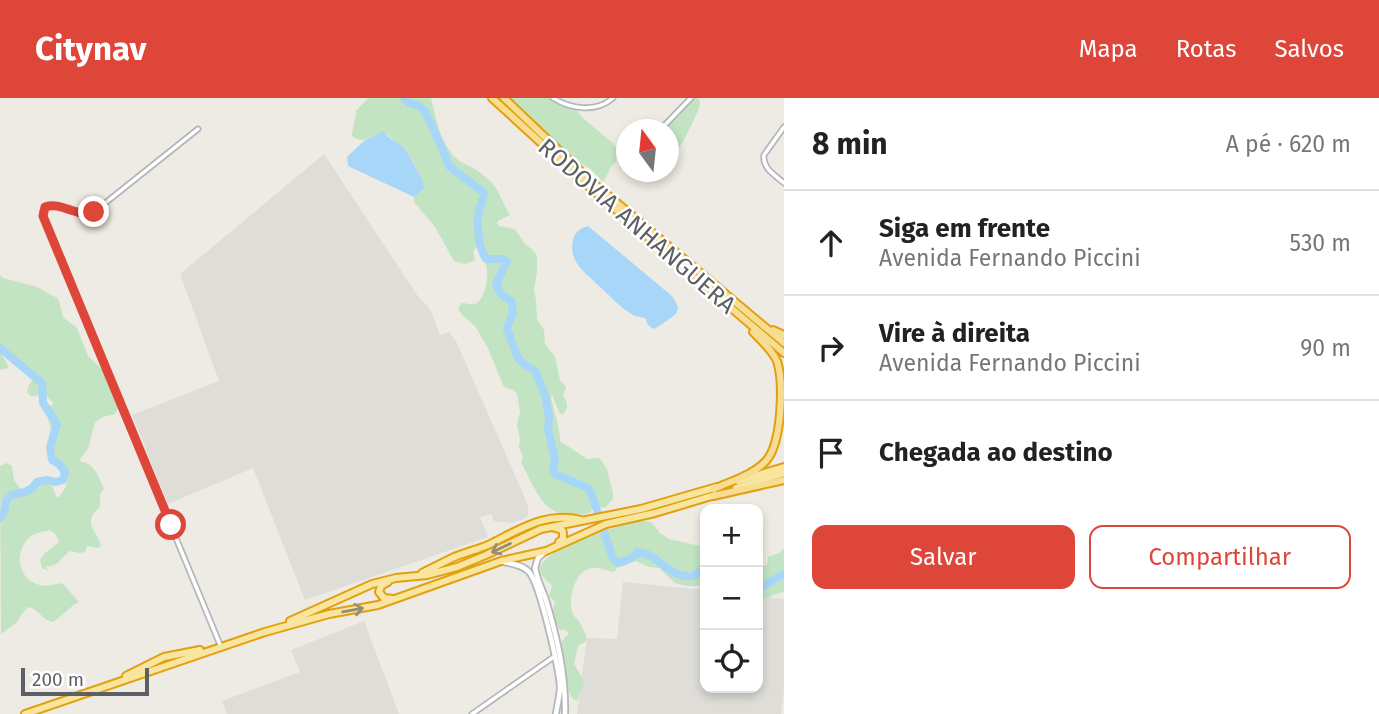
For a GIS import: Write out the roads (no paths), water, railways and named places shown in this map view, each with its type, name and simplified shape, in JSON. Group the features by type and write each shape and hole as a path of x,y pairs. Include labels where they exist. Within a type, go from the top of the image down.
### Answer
{"highway":[{"name":"RODOVIA ANHANGUERA","path":"492,98 587,186 734,306 784,343"},
{"name":"RODOVIA ANHANGUERA","path":"504,98 784,353"},
{"path":"734,306 784,335"},
{"path":"713,492 762,464 773,451 779,429 782,384 778,363 768,346 734,306"},
{"path":"713,492 784,467"},
{"path":"25,714 265,632 321,616 378,605 501,561 546,551 613,518 641,509 784,473"},
{"path":"713,492 784,481"},
{"path":"413,577 544,519 557,517 586,520"},
{"path":"265,632 381,581 457,567 530,533 551,527 613,518"},
{"path":"546,551 564,537 562,530 551,527"},
{"path":"394,599 384,598 379,589 396,578"}],"street":[{"path":"553,98 572,106 593,108 606,104 612,98"},
{"path":"671,119 691,98"},
{"path":"784,127 764,155 764,163 784,183"},
{"path":"198,129 94,212 85,214 53,205 45,207 43,216 221,647"},
{"path":"546,551 538,558 535,568 552,622 557,655 560,688 556,714"},
{"path":"501,561 523,567 531,574 557,655 565,691 565,714"},
{"path":"472,714 557,655"}],"water":[{"path":"383,131 408,154 422,179 424,189 414,197 348,166 347,157 364,141"},
{"path":"588,226 672,296 678,307 677,312 653,329 645,318 628,312 584,272 573,255 572,248 576,233"}],"waterway":[{"path":"404,98 425,111 449,166 484,193 478,222 482,249 486,259 502,259 507,262 496,285 501,294 512,302 513,312 507,329 518,358 535,371 545,395 555,474 588,488 613,559 619,563 632,558 637,552 649,555 679,575 691,576 700,571"},
{"path":"0,348 42,383 43,403 57,424 50,447 52,460 65,472 63,480 37,482 25,492 11,495 0,518"},
{"path":"763,586 784,574"}]}
